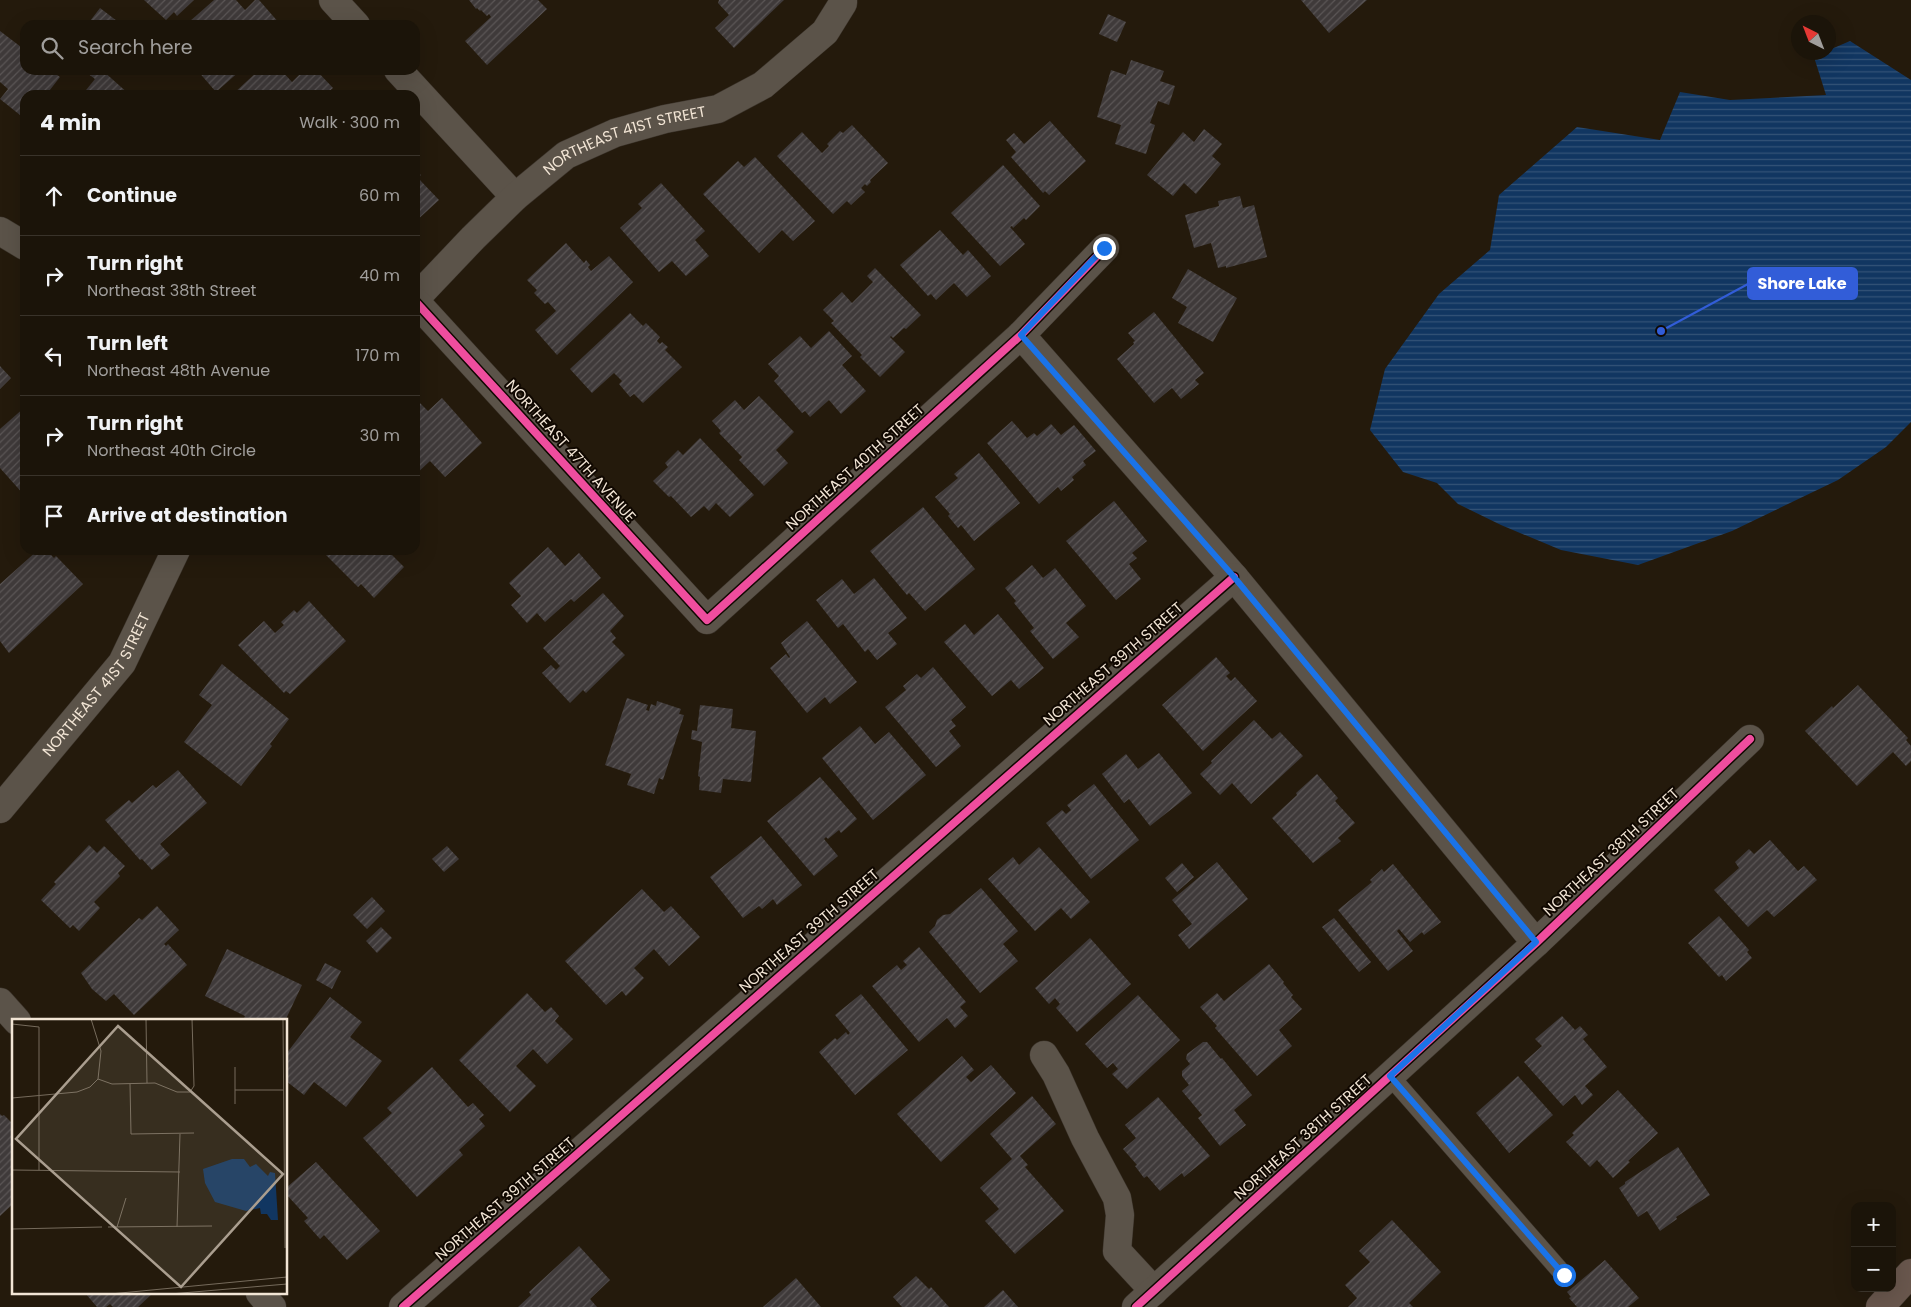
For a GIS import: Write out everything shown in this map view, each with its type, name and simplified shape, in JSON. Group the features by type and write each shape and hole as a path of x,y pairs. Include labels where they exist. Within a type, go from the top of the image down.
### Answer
{"highway":[{"path":"1880,1307 1911,1273"}],"street":[{"path":"333,0 351,20"},
{"name":"NORTHEAST 41ST STREET","path":"420,295 473,238 515,197 566,155 614,133 665,119 718,109 763,85 825,32 843,4 843,0"},
{"path":"403,75 416,90"},
{"path":"420,94 515,197"},
{"path":"0,231 20,243"},
{"name":"NORTHEAST 40TH STREET","path":"707,620 1021,335 1104,248"},
{"name":"NORTHEAST 47TH AVENUE","path":"420,305 707,620"},
{"path":"1021,335 1234,577 1536,942"},
{"name":"NORTHEAST 41ST STREET","path":"0,809 122,663 174,555"},
{"name":"NORTHEAST 39TH STREET","path":"403,1307 1234,577"},
{"name":"NORTHEAST 38TH STREET","path":"1145,1299 1536,942 1750,739"},
{"path":"0,1002 15,1019"},
{"path":"1044,1055 1056,1074 1085,1138 1118,1198 1120,1215 1117,1251 1145,1299"},
{"path":"261,1294 272,1307"}],"lane":[{"path":"1390,1076 1564,1275"}],"water":[{"path":"1850,41 1911,80 1911,422 1886,447 1838,480 1732,531 1638,565 1561,550 1501,525 1458,504 1437,483 1403,472 1370,430 1385,369 1439,294 1490,250 1499,195 1577,127 1660,140 1680,92 1730,100 1826,95 1815,60 1836,60 1836,47"}],"building":[{"path":"144,0 194,0 177,16 174,12 166,20"},
{"path":"214,0 236,0 245,10 255,0 259,0 276,20 191,20"},
{"path":"469,0 538,0 547,9 487,65 465,41 491,17 489,14 487,16 481,10 476,9"},
{"path":"719,0 784,0 734,48 715,28 729,15 718,3"},
{"path":"1301,0 1367,0 1329,33"},
{"path":"100,8 116,20 91,20"},
{"path":"1108,14 1126,22 1117,42 1099,34"},
{"path":"0,31 20,46 20,75 57,75 60,77 50,90 20,90 20,115 0,99 8,89 0,82"},
{"path":"1131,60 1164,71 1160,81 1175,86 1169,105 1158,101 1150,123 1155,125 1146,154 1115,144 1121,125 1097,117 1111,70 1126,75"},
{"path":"90,75 108,75 124,90 86,90 95,79"},
{"path":"201,75 235,75 218,90 214,90"},
{"path":"254,75 286,75 292,82 299,75 321,75 333,88 331,90 237,90"},
{"path":"1050,121 1086,161 1049,195 1045,191 1043,193 1011,157 1016,152 1006,140 1014,133 1024,144"},
{"path":"852,125 888,163 870,180 871,182 867,186 865,184 861,188 865,192 851,205 847,201 833,214 777,156 802,132 822,153 829,146 827,144 840,131 843,133"},
{"path":"1204,129 1222,144 1212,156 1221,164 1196,194 1184,183 1173,196 1147,175 1183,132 1194,142"},
{"path":"755,157 815,221 793,241 782,230 759,253 703,194 738,161 744,167"},
{"path":"1003,165 1040,206 1026,220 1024,218 1013,228 1012,226 1010,227 1025,244 1000,266 951,213"},
{"path":"420,180 439,200 420,217"},
{"path":"661,183 705,231 695,240 709,256 686,276 672,261 659,272 620,228 642,208 638,204"},
{"path":"1240,196 1243,208 1254,205 1267,257 1226,268 1226,266 1218,268 1211,243 1194,248 1185,215 1219,206 1218,201"},
{"path":"940,230 963,255 968,250 991,276 967,297 954,283 936,300 931,294 928,296 900,265"},
{"path":"566,243 584,263 586,260 590,265 588,267 591,271 609,256 633,282 557,355 535,330 556,311 548,302 545,304 534,293 537,290 527,280"},
{"path":"875,268 921,315 906,329 904,328 893,338 890,337 905,352 880,377 831,323 834,321 823,310 842,292 852,303 873,282 867,276"},
{"path":"1188,269 1237,298 1213,342 1178,323 1187,307 1172,298"},
{"path":"1154,312 1204,373 1195,380 1199,384 1181,399 1172,388 1154,403 1117,359 1134,344 1133,342 1135,341 1128,333"},
{"path":"630,313 643,326 646,323 660,337 657,341 660,344 662,342 668,347 665,350 682,367 643,403 634,394 630,397 619,384 622,381 614,373 592,393 570,369"},
{"path":"829,331 852,356 842,365 866,391 841,414 829,400 810,417 805,411 802,413 774,381 779,376 768,364 800,336 811,348"},
{"path":"0,366 11,378 0,389"},
{"path":"759,396 794,432 776,450 788,463 764,486 739,460 742,457 719,433 721,431 712,421 735,400 744,410"},
{"path":"442,398 482,443 445,477 430,461 420,470 420,403 428,411"},
{"path":"20,411 20,490 0,468 0,429"},
{"path":"1012,421 1027,438 1034,433 1037,436 1051,424 1061,435 1074,425 1096,451 1083,461 1086,465 1072,477 1074,480 1061,491 1058,487 1039,504 987,443"},
{"path":"700,438 754,495 730,517 716,503 709,511 704,506 691,517 653,481 668,467 665,463 678,450 683,455"},
{"path":"979,453 1020,503 974,541 961,525 958,528 948,516 950,514 935,497 958,478 954,474"},
{"path":"1114,501 1147,541 1132,553 1137,558 1129,564 1141,579 1116,600 1066,541"},
{"path":"923,507 975,569 925,611 909,593 907,595 870,551"},
{"path":"548,547 565,566 579,553 601,578 574,602 571,599 545,622 537,613 527,623 511,605 521,596 509,583"},
{"path":"32,555 51,555 54,558 56,556 83,584 9,653 0,641 0,584"},
{"path":"326,555 392,555 404,567 374,598 361,584 358,587"},
{"path":"1032,565 1043,578 1055,568 1086,606 1066,623 1079,637 1053,659 1030,631 1034,628 1014,603 1016,601 1005,588"},
{"path":"874,578 907,618 888,633 897,644 877,660 868,649 865,652 843,624 838,628 816,600 842,579 854,594"},
{"path":"603,593 624,616 610,631 616,638 612,642 625,655 586,693 583,690 570,703 542,673 551,665 556,670 560,666 543,648"},
{"path":"309,601 346,641 290,694 286,691 284,693 238,645 264,621 275,633 284,625 281,622 294,610 297,613"},
{"path":"998,614 1044,668 1019,689 1011,680 992,696 944,642 965,624 974,635"},
{"path":"807,621 857,682 830,704 825,697 807,713 770,668 786,654 790,657 781,643"},
{"path":"1216,657 1230,673 1226,676 1231,681 1235,677 1257,701 1203,751 1162,705"},
{"path":"222,664 289,719 270,744 272,746 241,786 184,742 212,705 199,695"},
{"path":"933,667 966,707 951,720 956,726 949,731 961,746 936,767 885,707 906,690 903,686 917,674 921,678"},
{"path":"1858,685 1908,738 1906,740 1911,746 1911,761 1906,766 1893,752 1857,786 1805,731"},
{"path":"627,698 648,705 646,710 649,711 651,704 656,706 657,701 681,709 679,714 684,715 663,780 659,778 654,794 627,785 631,774 605,765"},
{"path":"700,705 733,709 731,728 756,731 751,782 723,779 721,793 699,790 700,777 698,776 702,742 691,739 692,730 697,731"},
{"path":"1254,720 1272,739 1280,732 1303,756 1251,804 1232,783 1220,795 1200,774"},
{"path":"860,726 875,744 889,732 926,775 873,820 822,758"},
{"path":"1159,753 1192,793 1150,826 1129,799 1124,803 1102,774 1126,754 1138,769"},
{"path":"178,770 207,803 160,844 170,855 152,870 142,859 140,860 105,820 129,800 132,803 153,785 156,788"},
{"path":"1317,774 1338,798 1335,801 1355,823 1338,838 1341,841 1313,863 1272,818"},
{"path":"820,777 857,819 841,833 839,830 828,839 826,837 824,839 838,856 814,876 767,821"},
{"path":"1094,784 1139,840 1091,879 1046,823 1062,810 1066,814 1071,810 1067,805"},
{"path":"761,836 802,885 777,905 773,899 762,909 759,906 743,918 710,877"},
{"path":"1770,840 1798,871 1804,866 1817,880 1774,917 1767,910 1748,927 1714,890 1739,868 1735,862 1749,849 1754,854"},
{"path":"89,845 97,853 104,846 125,866 118,873 120,876 94,902 100,908 79,931 73,925 70,928 41,900 56,884 54,882"},
{"path":"447,846 459,859 444,872 432,859"},
{"path":"1039,847 1090,902 1071,919 1061,908 1035,931 988,879 1013,857 1019,865"},
{"path":"1217,862 1248,899 1189,949 1178,935 1192,924 1172,900"},
{"path":"1182,863 1194,877 1177,892 1165,878"},
{"path":"1393,864 1441,922 1424,935 1422,932 1410,942 1399,929 1397,931 1413,951 1388,971 1338,910 1372,882 1370,880 1382,869 1384,872"},
{"path":"981,888 1018,931 1003,944 1018,961 980,993 929,932 935,926 937,920 943,915 950,914"},
{"path":"642,889 664,912 671,906 700,937 669,966 654,949 634,968 644,978 626,996 622,991 606,1005 565,961"},
{"path":"372,897 385,911 367,929 353,915"},
{"path":"157,906 179,930 164,944 166,946 168,944 187,965 134,1015 114,994 106,1001 92,989 81,973 139,918 142,920"},
{"path":"1719,916 1749,950 1747,952 1752,958 1726,981 1722,975 1719,977 1688,943"},
{"path":"1334,918 1371,962 1359,972 1322,927"},
{"path":"381,927 392,938 377,953 366,941"},
{"path":"1090,938 1131,984 1077,1032 1056,1008 1060,1004 1055,998 1049,1004 1035,988"},
{"path":"919,947 966,1002 960,1007 968,1016 955,1028 947,1018 919,1042 872,986 897,965 901,970 907,965 903,961"},
{"path":"227,949 302,985 286,1019 244,1019 245,1016 205,996"},
{"path":"325,963 341,971 332,989 316,980"},
{"path":"1269,964 1293,995 1291,997 1302,1009 1279,1030 1292,1046 1257,1076 1215,1028 1217,1026 1200,1007 1217,993 1224,1001"},
{"path":"527,993 545,1012 551,1007 559,1016 555,1021 573,1039 547,1064 533,1049 516,1066 536,1086 510,1112 459,1060"},
{"path":"861,994 908,1050 855,1095 819,1052 835,1038 837,1040 846,1032 848,1035 850,1033 835,1015"},
{"path":"1138,995 1180,1040 1127,1089 1112,1074 1118,1069 1113,1063 1107,1068 1085,1044"},
{"path":"330,997 362,1022 350,1037 382,1061 346,1107 314,1082 304,1095 288,1083 288,1051"},
{"path":"1562,1016 1575,1030 1580,1026 1588,1035 1583,1039 1607,1067 1585,1086 1593,1095 1582,1105 1575,1095 1563,1106 1524,1062 1542,1046 1535,1039"},
{"path":"1203,1042 1207,1042 1222,1058 1252,1095 1234,1110 1246,1125 1220,1146 1198,1118 1202,1115 1182,1091 1189,1085 1182,1076 1182,1071 1190,1064 1186,1059 1187,1054"},
{"path":"962,1056 974,1070 966,1077 971,1082 991,1065 1016,1093 941,1162 897,1114"},
{"path":"432,1067 468,1107 473,1103 484,1115 479,1119 485,1126 459,1150 463,1155 417,1197 363,1138 392,1113 387,1108"},
{"path":"1518,1076 1553,1115 1509,1153 1476,1113"},
{"path":"1618,1090 1658,1133 1613,1178 1597,1160 1590,1167 1566,1142 1574,1135 1572,1133"},
{"path":"1032,1096 1056,1124 1020,1156 1028,1165 1025,1167 1064,1211 1015,1254 985,1221 999,1209 980,1188 1012,1159 990,1134"},
{"path":"1158,1097 1210,1156 1184,1177 1182,1173 1160,1191 1147,1176 1144,1178 1135,1166 1137,1165 1123,1149 1136,1138 1125,1125"},
{"path":"0,1114 4,1115 12,1123 12,1205 0,1216"},
{"path":"1678,1147 1710,1195 1676,1217 1677,1219 1660,1231 1647,1211 1638,1217 1619,1188 1625,1182"},
{"path":"316,1162 380,1231 347,1260 324,1235 320,1239 304,1221 308,1218 288,1196 288,1186"},
{"path":"1392,1220 1441,1272 1409,1303 1413,1307 1348,1307 1357,1298 1345,1285 1370,1262 1359,1251"},
{"path":"579,1246 610,1280 590,1299 597,1307 518,1307 531,1295 529,1292"},
{"path":"1605,1260 1639,1298 1628,1307 1577,1307 1569,1298 1571,1297 1567,1292"},
{"path":"916,1276 929,1289 931,1287 949,1307 902,1307 893,1297"},
{"path":"796,1278 821,1307 763,1307"},
{"path":"1003,1290 1018,1307 984,1307"},
{"path":"86,1294 152,1294 138,1307 113,1307 110,1304 106,1307 97,1307"}],"cycle path":[{"path":"420,306 707,620 1021,335 1105,248"},
{"path":"403,1307 1234,577"},
{"path":"1136,1307 1536,943 1750,739"}],"place":[{"name":"Shore Lake","path":"1661,331"}],"route":[{"path":"1104,248 1021,335 1234,577 1536,942 1390,1076 1564,1275"}]}
